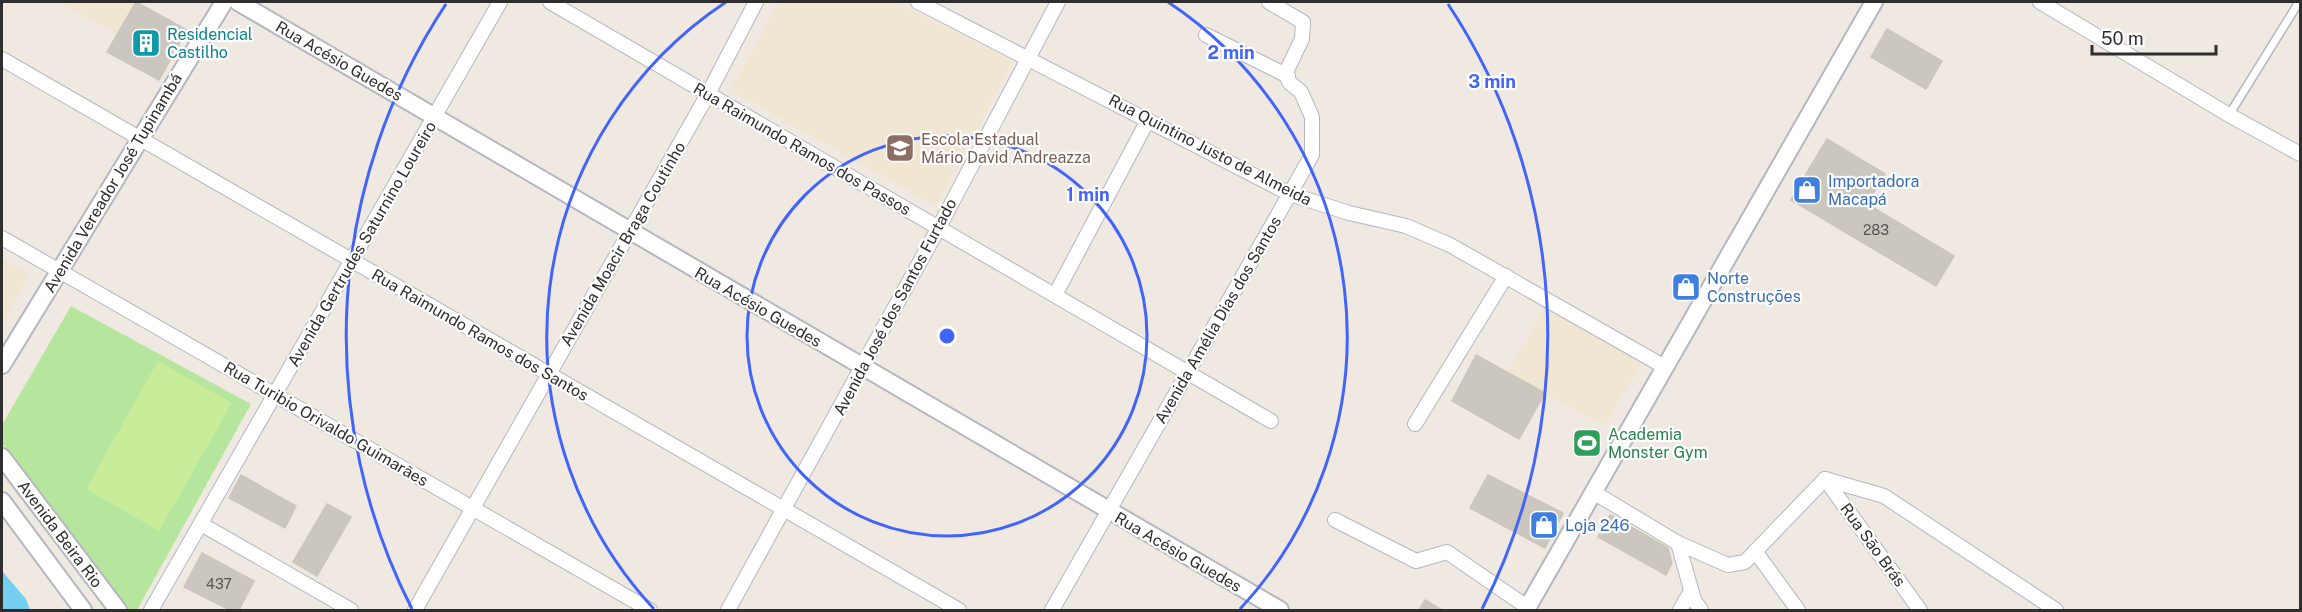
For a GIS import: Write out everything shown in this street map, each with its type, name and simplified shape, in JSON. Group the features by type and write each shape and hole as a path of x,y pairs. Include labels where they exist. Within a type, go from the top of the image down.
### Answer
{"street":[{"name":"Avenida Vereador José Tupinambá","path":"2,365 224,2"},
{"name":"Rua Acésio Guedes","path":"238,2 1280,610"},
{"name":"Avenida Gertrudes Saturnino Loureiro","path":"151,610 500,2"},
{"name":"Rua Raimundo Ramos dos Passos","path":"550,2 1271,422"},
{"name":"Avenida Moacir Braga Coutinho","path":"415,610 708,94 756,2"},
{"name":"Rua Quintino Justo de Almeida","path":"918,2 1290,194 1349,213 1406,226 1450,245 1665,367"},
{"name":"Avenida José dos Santos Furtado","path":"728,610 785,510 1058,2"},
{"path":"1269,2 1303,22 1302,39 1286,72 1288,76"},
{"path":"1335,520 1416,561 1447,552 1526,609 1874,2"},
{"path":"2040,2 2229,116 2301,154"},
{"path":"1206,35 1288,76"},
{"name":"Rua Raimundo Ramos dos Santos","path":"2,59 959,610"},
{"name":"Avenida Amélia Dias dos Santos","path":"1052,610 1312,155 1312,117 1300,92 1289,82 1288,76"},
{"path":"1055,295 1148,120"},
{"name":"Rua Turibio Orivaldo Guimarães","path":"2,238 650,610"},
{"path":"1415,424 1506,276"},
{"name":"Avenida Beira Rio","path":"2,457 118,610"},
{"path":"1593,492 1678,543 1735,566 1755,551 1825,479 1884,496 2056,610"},
{"name":"Rua São Brás","path":"1825,479 1920,610"},
{"name":"Avenida Beira Rio","path":"2,501 83,610"},
{"path":"201,524 351,610"},
{"path":"1678,543 1691,591 1701,610"},
{"path":"1755,551 1798,610"},
{"path":"2023,586 2040,610"},
{"path":"1680,610 1691,591"}],"lane":[{"path":"2229,116 2299,2"}],"shaded area":[{"path":"59,2 136,2 118,35"},
{"name":"Escola Estadual Mário David Andreazza","path":"779,2 896,2 1013,61 936,206 731,90"},
{"path":"2,259 29,275 2,323"},
{"path":"1549,301 1645,356 1604,426 1508,372"}],"green space":[{"path":"71,306 251,404 137,610 123,610 2,443 2,425"},
{"path":"158,361 232,403 159,531 86,489"}],"water":[{"path":"2,571 26,599 30,610 2,610"}],"building":[{"name":"Residencial Castilho","path":"136,2 187,30 159,80 107,52"},
{"path":"1887,29 1942,61 1926,89 1871,57"},
{"path":"1827,139 1885,174 1867,204 1809,169"},
{"path":"1809,169 1954,256 1936,286 1791,200"},
{"path":"1476,355 1545,393 1519,439 1452,401"},
{"path":"241,475 296,506 285,528 229,498"},
{"path":"1488,475 1563,513 1545,548 1470,508"},
{"path":"327,504 351,517 317,576 293,562"},
{"path":"1610,515 1668,548 1672,563 1666,575 1598,537"},
{"path":"202,553 254,581 239,610 230,610 184,587"},
{"path":"1425,600 1442,610 1419,610"}],"place":[{"name":"Residencial Castilho","path":"146,43"},
{"name":"Escola Estadual Mário David Andreazza","path":"900,148"},
{"name":"Importadora Macapá","path":"1807,190"},
{"name":"Norte Construções","path":"1686,287"},
{"name":"Academia Monster Gym","path":"1587,443"},
{"name":"Loja 246","path":"1544,525"}]}
